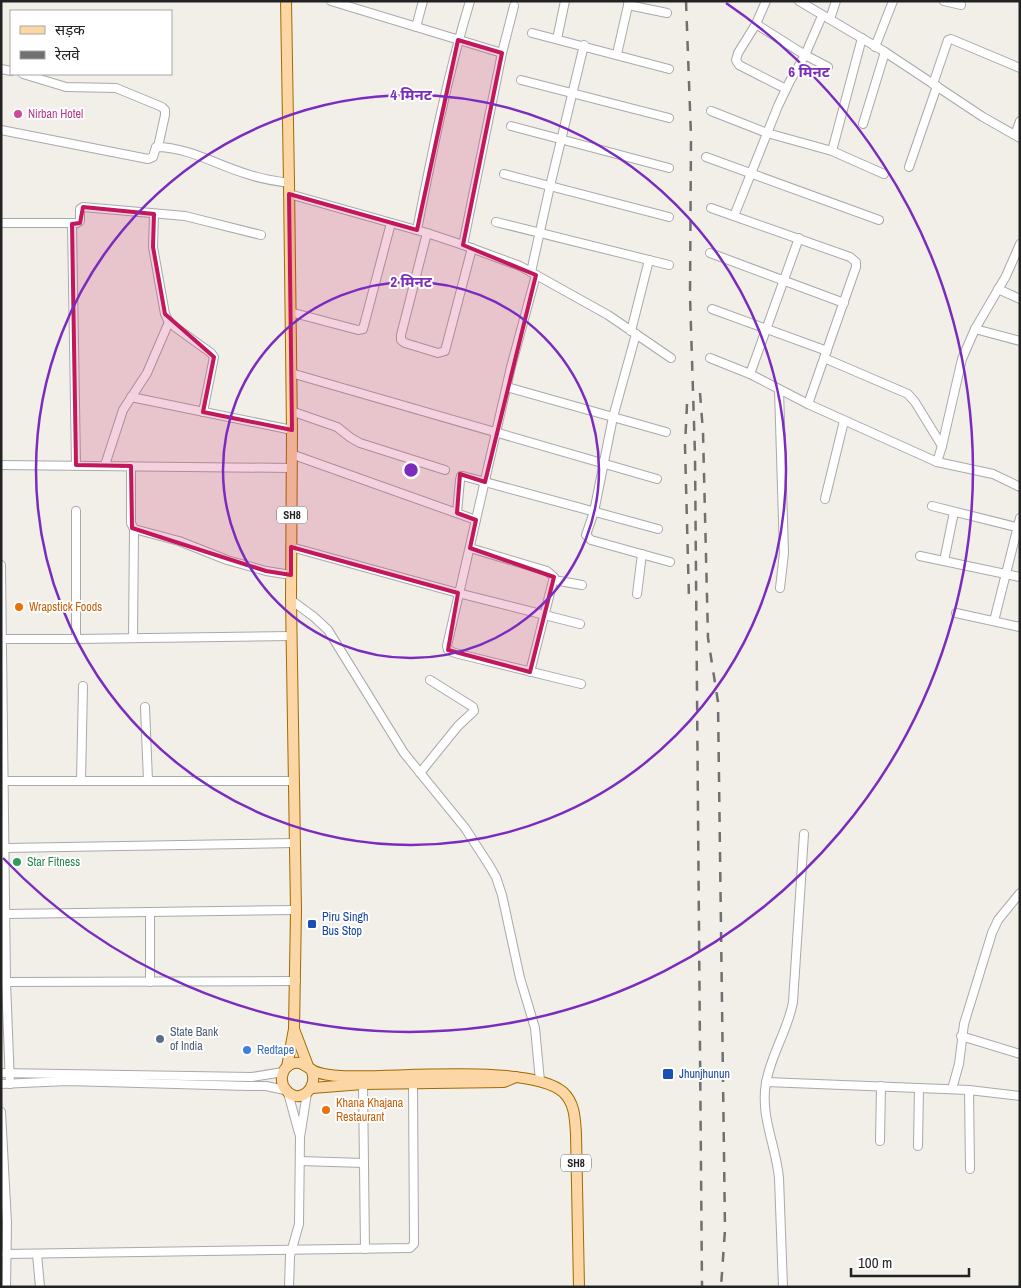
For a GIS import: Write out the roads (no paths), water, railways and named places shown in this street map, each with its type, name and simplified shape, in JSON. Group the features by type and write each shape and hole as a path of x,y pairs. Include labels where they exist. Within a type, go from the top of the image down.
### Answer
{"main road":[{"name":"SH8","path":"286,1 292,411 291,600 296,981 294,1029 282,1084 287,1091 298,1096 309,1090 363,1084 504,1082 517,1077"},
{"name":"SH8","path":"294,1029 314,1076 309,1090"},
{"name":"SH8","path":"285,1069 295,1063 339,1076 503,1074 540,1081 552,1085 563,1092 571,1102 575,1115 578,1287"}],"street":[{"path":"331,1 502,53"},
{"path":"416,27 422,1"},
{"path":"417,230 439,116 470,1"},
{"path":"557,39 565,1"},
{"path":"766,1 756,24 738,53 736,60 786,89"},
{"path":"799,1 810,4 826,18 862,38 1017,137 1020,121"},
{"path":"734,216 786,89 836,1"},
{"path":"875,47 893,1"},
{"path":"944,1 961,5"},
{"path":"617,54 628,3 667,13"},
{"path":"463,245 502,53 514,6"},
{"path":"756,24 828,67"},
{"path":"532,33 584,45 669,69"},
{"path":"832,151 862,38"},
{"path":"909,167 947,42 951,39 1020,68"},
{"path":"581,684 448,650 447,642 534,274 540,232 550,186 584,45"},
{"path":"863,124 884,52"},
{"path":"1,130 148,159 152,158 154,149 158,147 165,115 164,108 116,88 66,87 26,75"},
{"path":"520,80 669,118"},
{"path":"711,111 767,133 832,151 884,174"},
{"path":"511,126 669,168"},
{"path":"158,147 174,148 289,189 472,248 534,274 608,315 671,358"},
{"path":"706,157 879,220"},
{"path":"504,174 669,217"},
{"path":"1,222 72,224 80,222 80,210 83,207 185,216 261,235"},
{"path":"711,208 799,238 850,257 856,262 844,303 808,404"},
{"path":"154,214 153,247 165,314 169,322 214,357 203,412"},
{"path":"496,222 669,265"},
{"path":"290,312 358,330 363,329 391,223"},
{"path":"72,224 76,465"},
{"path":"427,233 401,335 401,340 405,343 438,353 445,351 472,248"},
{"path":"750,374 799,238"},
{"path":"937,462 962,359 975,329 1006,276 1020,244"},
{"path":"710,254 844,303"},
{"path":"648,260 594,512 587,533 588,539 670,562"},
{"path":"998,289 1020,299"},
{"path":"712,309 766,329 908,394 916,402 942,446"},
{"path":"105,465 120,415 147,373 169,322"},
{"path":"975,329 1020,341"},
{"path":"710,358 750,374 844,421 937,462 993,474 1020,488"},
{"path":"290,373 657,479"},
{"path":"507,387 666,432"},
{"path":"779,390 784,552 780,588"},
{"path":"131,397 292,430"},
{"path":"292,411 337,427 350,438 360,443 445,470"},
{"path":"825,500 844,421"},
{"path":"291,454 476,520"},
{"path":"1,465 292,468"},
{"path":"131,466 130,523 134,529 133,638"},
{"path":"457,513 461,476 466,476 658,529"},
{"path":"932,506 1018,528"},
{"path":"76,511 76,639"},
{"path":"944,561 954,512"},
{"path":"994,621 1004,574 1020,518"},
{"path":"134,529 179,541 227,560 266,571 291,575"},
{"path":"291,547 458,594 580,624"},
{"path":"470,548 552,574 554,580 530,672"},
{"path":"637,594 642,554"},
{"path":"920,556 1020,577"},
{"path":"1,565 2,726 6,848 6,1084 67,1081 257,1086 287,1091 300,1137"},
{"path":"554,580 582,585"},
{"path":"291,600 328,630 404,753 465,828 496,877 502,895 520,978 535,1028 540,1081"},
{"path":"956,613 1020,627"},
{"path":"2,639 292,636"},
{"path":"420,773 458,726 474,711 473,707 430,680"},
{"path":"81,781 83,686"},
{"path":"145,707 148,781"},
{"path":"4,781 293,781"},
{"path":"783,1287 778,1165 766,1116 765,1099 766,1082 775,1053 788,1023 793,1002 804,834"},
{"path":"6,848 294,843"},
{"path":"952,1089 959,1064 964,1024 995,924 1020,893"},
{"path":"6,914 296,910"},
{"path":"150,913 150,982"},
{"path":"6,982 296,981"},
{"path":"962,1036 1020,1054"},
{"path":"5,1073 252,1077 285,1069"},
{"path":"766,1082 952,1089 1020,1096"},
{"path":"6,1254 410,1248 414,1244 413,1083"},
{"path":"363,1084 365,1249"},
{"path":"880,1140 881,1086"},
{"path":"918,1146 919,1088"},
{"path":"289,1287 289,1262 298,1224 300,1137 309,1090"},
{"path":"969,1090 970,1169"},
{"path":"1,1112 7,1223 6,1287"},
{"path":"300,1161 364,1163"},
{"path":"37,1254 40,1287"}],"railway":[{"path":"686,1 691,136 690,296 695,455 702,1287"},
{"path":"700,393 703,432 708,638 718,702 725,1230 721,1287"},
{"path":"687,404 685,446 689,599"}],"place":[{"name":"Nirban Hotel","path":"18,114"},
{"name":"Wrapstick Foods","path":"19,607"},
{"name":"Star Fitness","path":"17,862"},
{"name":"Piru Singh Bus Stop","path":"312,924"},
{"name":"State Bank of India","path":"160,1039"},
{"name":"Redtape","path":"247,1050"},
{"name":"Jhunjhunun","path":"668,1074"},
{"name":"Khana Khajana Restaurant","path":"326,1110"}]}
